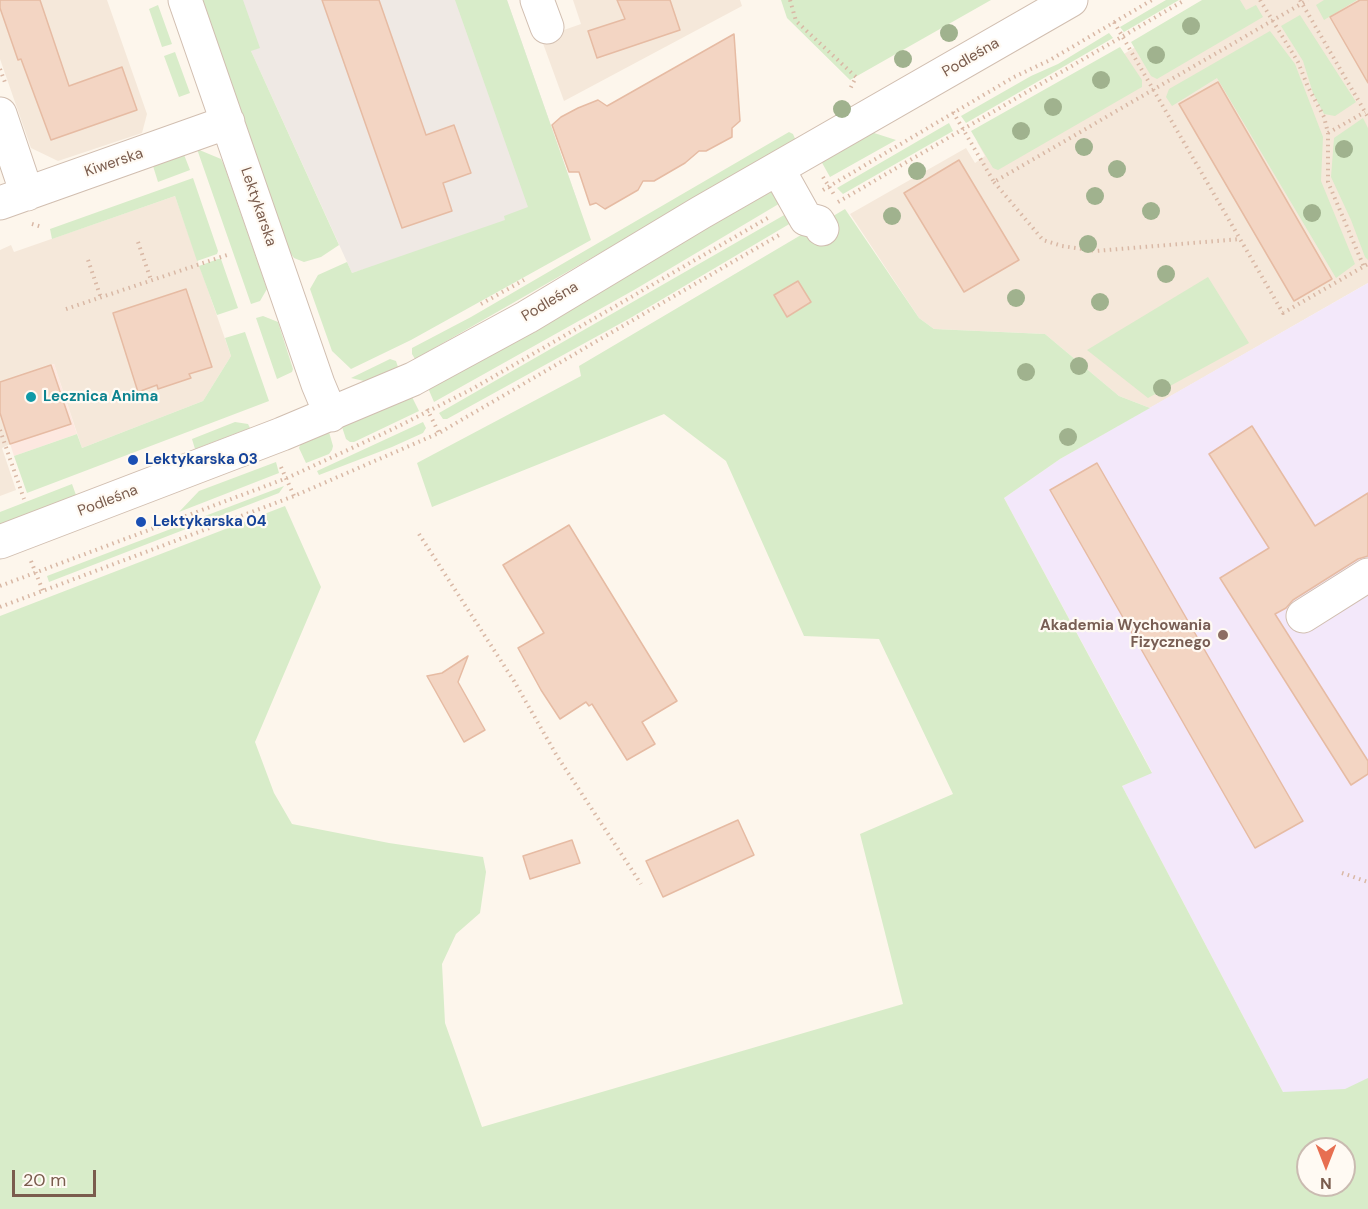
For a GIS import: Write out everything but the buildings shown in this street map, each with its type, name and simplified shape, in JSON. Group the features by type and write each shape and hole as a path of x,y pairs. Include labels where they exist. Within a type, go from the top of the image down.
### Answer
{"street":[{"name":"Lektykarska","path":"185,0 318,384 331,415"},
{"name":"Podleśna","path":"0,542 331,415 413,379 471,348 700,213 1071,0"},
{"path":"0,114 14,199"},
{"name":"Kiwerska","path":"14,199 228,122"},
{"path":"778,170 814,224"},
{"path":"1303,616 1368,575"}],"path":[{"path":"790,0 796,21 856,77 848,92 856,88"},
{"path":"0,607 294,496 439,433 814,224 963,129 1185,0"},
{"path":"1113,22 1283,313 1366,265 1328,182 1328,133 1324,117 1298,62 1260,0"},
{"path":"994,182 1308,0"},
{"path":"1301,2 1368,117"},
{"path":"1328,133 1365,111"},
{"path":"953,112 994,182 1043,240 1062,246 1096,250 1240,239"},
{"path":"138,242 152,280"},
{"path":"66,309 227,255"},
{"path":"88,260 101,298"},
{"path":"474,308 525,279"},
{"path":"0,430 24,499"},
{"path":"16,502 35,495"},
{"path":"419,534 514,681 557,756 641,884"},
{"path":"1342,873 1368,882"}],"shaded area":[{"path":"0,0 107,0 147,114 142,133 58,161 31,148 0,59"},
{"path":"233,0 507,0 578,203 352,273 251,51"},
{"path":"573,0 740,0 742,6 564,101 541,38 581,24"},
{"path":"1214,0 1368,0 1368,283 1150,408 1119,396 1045,334 934,329 919,318 850,214 966,148 975,163 985,156 977,142"},
{"path":"175,196 231,356 203,401 82,448 54,364 0,382 0,250 11,245 14,252"},
{"name":"Akademia Wychowania Fizycznego","path":"1368,283 1368,1209 1356,1197 1356,1137 1307,1137 1122,786 1152,772 1004,498 1060,459"},
{"name":"Lecznica Anima","path":"54,364 77,434 14,456 0,413 0,382"},
{"path":"0,413 10,444 2,448 16,490 0,496"}],"green space":[{"path":"201,0 243,0 260,48 251,51 339,245 321,257 304,262 294,258 288,250"},
{"path":"455,0 507,0 591,240 411,340 351,369 332,351 310,289 318,275 347,262 352,273 505,220 504,216 528,207"},
{"path":"781,0 991,0 850,80 787,18"},
{"path":"1166,0 1179,0 1124,32 1120,27"},
{"path":"1202,0 1240,0 1246,10 1256,5 1263,17 1157,79 1151,76 1131,42"},
{"path":"1324,0 1357,0 1324,20 1316,5"},
{"path":"158,5 172,44 162,47 149,9"},
{"path":"1300,15 1356,102 1335,116 1324,114 1313,93 1303,61 1281,26"},
{"path":"1270,31 1295,64 1323,137 1321,181 1355,264 1336,278 1217,78 1172,106 1166,97 1169,89"},
{"path":"1109,33 1113,38 966,123 961,116 1031,76 1058,64"},
{"path":"1120,47 1142,80 1142,87 998,170 993,168 971,131"},
{"path":"175,52 190,93 179,97 164,56"},
{"path":"1363,118 1368,128 1368,260 1331,177 1334,138"},
{"path":"949,123 953,131 843,194 837,188"},
{"path":"789,132 793,134 796,141 415,359 412,354 412,348 471,317"},
{"path":"871,132 896,140 830,177 821,161"},
{"path":"197,149 221,159 224,165 267,289 260,301 251,304"},
{"path":"183,152 190,170 158,182 153,166"},
{"path":"193,178 218,251 217,254 197,261 175,196 52,239 50,229"},
{"path":"768,190 782,202 634,290 434,402 428,388"},
{"path":"845,209 919,318 934,329 1045,334 1119,396 1150,408 1060,459 1004,498 1152,773 1122,786 1283,1092 1345,1089 1368,1078 1368,1209 0,1209 0,616 285,506 321,587 255,742 274,793 292,824 389,843 483,857 486,872 480,913 456,934 442,964 445,1023 482,1127 903,1004 860,834 953,794 879,639 804,636 726,461 664,414 432,507 417,463 581,376 579,366"},
{"path":"786,214 791,223 632,317 447,419 443,419 439,413"},
{"path":"221,259 238,308 217,315 199,266"},
{"path":"1208,277 1249,343 1148,398 1087,350"},
{"path":"263,316 278,322 293,369 292,372 277,379 256,318"},
{"path":"245,332 269,401 27,493 14,456 77,434 82,448 203,401 231,356 225,338"},
{"path":"390,359 396,361 398,367 369,380 351,378"},
{"path":"411,395 419,411 354,442 346,439 342,427"},
{"path":"235,422 248,424 250,428 195,449 192,439"},
{"path":"423,422 426,428 423,433 319,475 317,471"},
{"path":"329,432 332,450 329,454 306,463 299,448 301,443"},
{"path":"276,462 279,473 179,512 199,491"},
{"path":"72,484 76,495 0,525 0,512"},
{"path":"284,486 279,493 49,582 47,576"}],"place":[{"name":"Lecznica Anima","path":"31,397"},
{"name":"Lektykarska 03","path":"133,460"},
{"name":"Lektykarska 04","path":"141,522"},
{"name":"Akademia Wychowania Fizycznego","path":"1223,635"}]}
